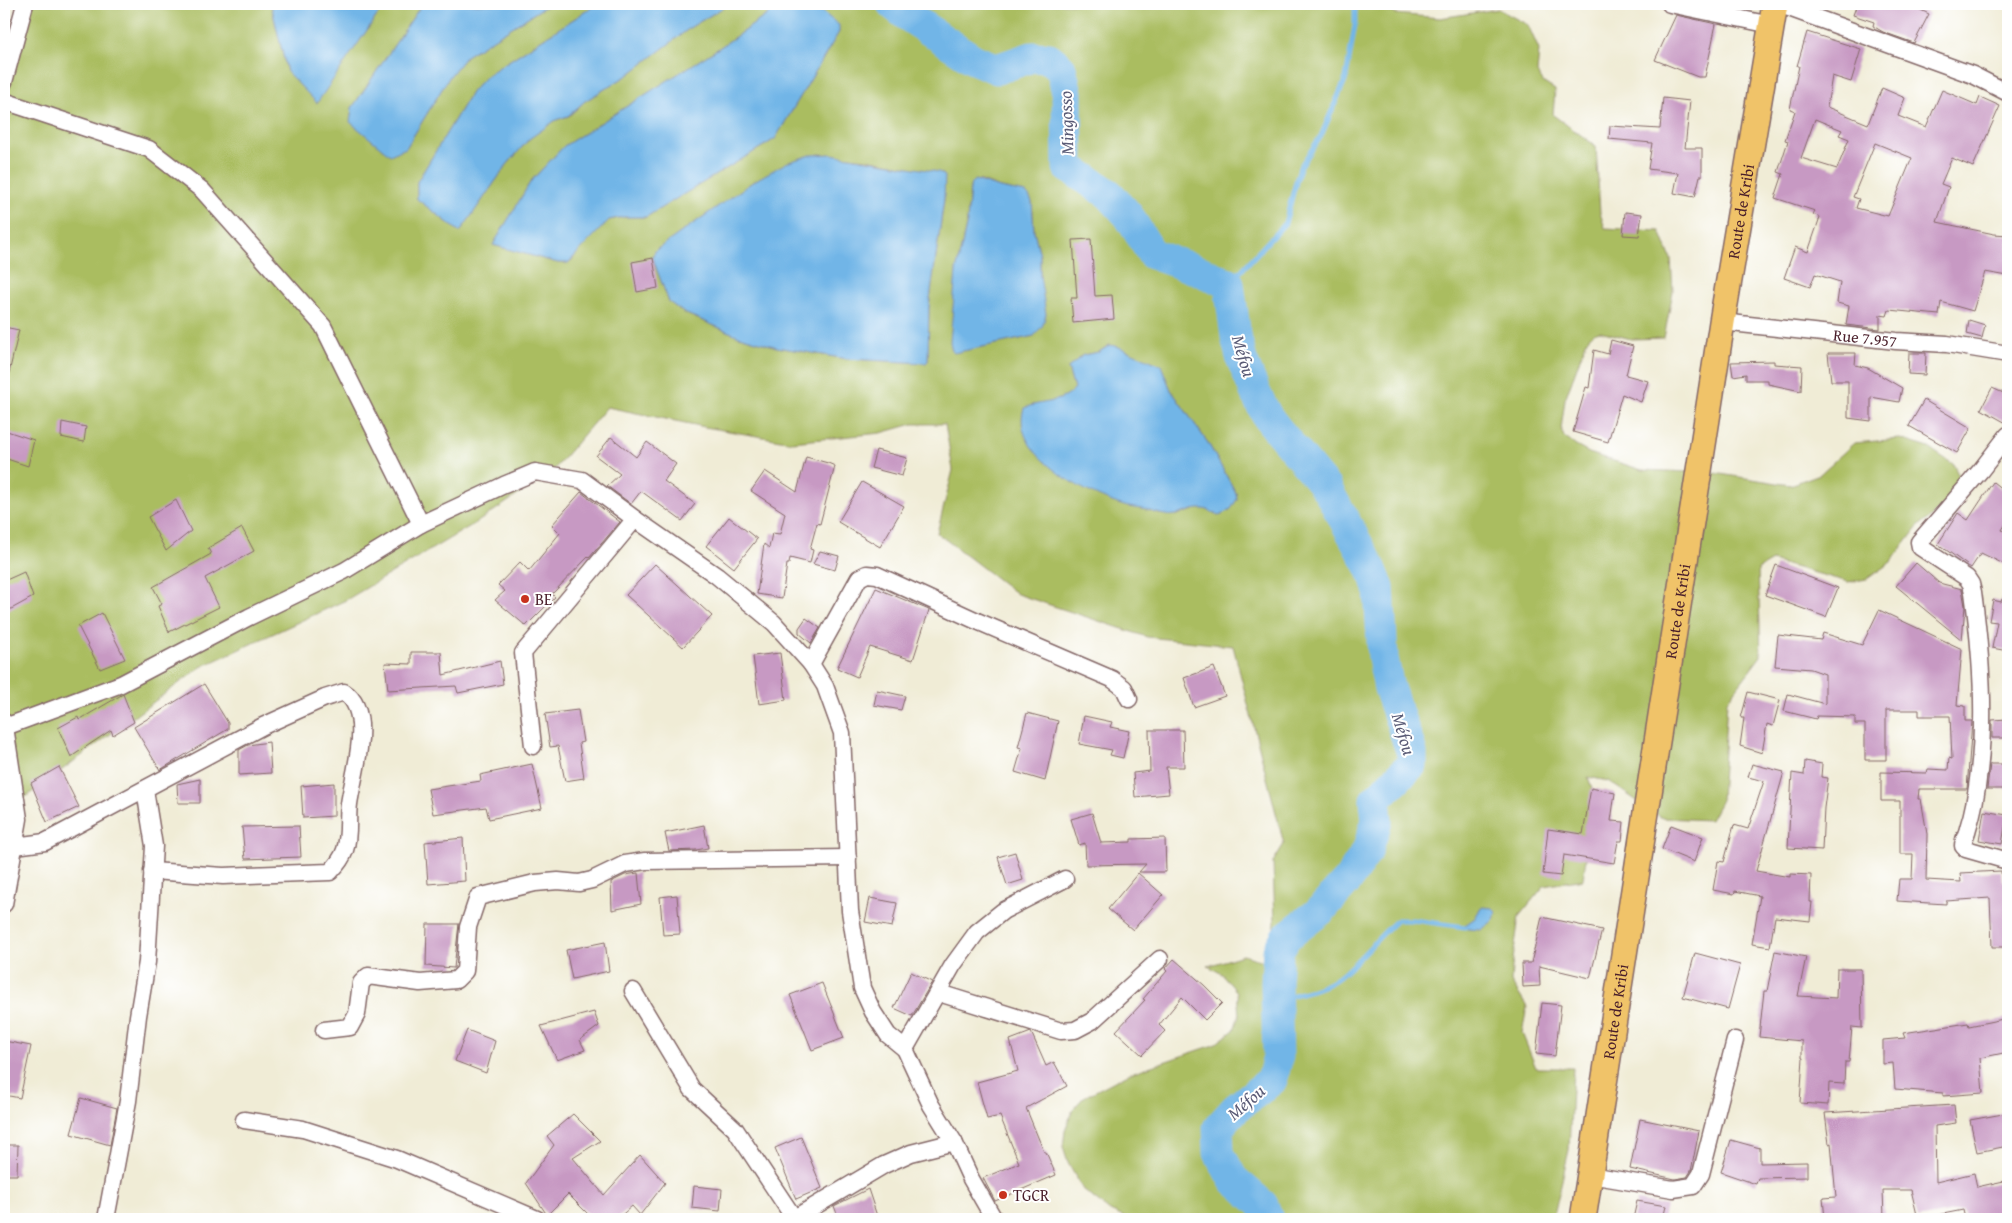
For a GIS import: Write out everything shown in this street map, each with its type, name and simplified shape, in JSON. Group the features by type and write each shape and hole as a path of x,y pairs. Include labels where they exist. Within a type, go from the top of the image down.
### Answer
{"main road":[{"name":"Route de Kribi","path":"1584,1219 1722,322 1775,11"}],"street":[{"path":"4,82 25,4"},
{"path":"1670,4 1775,11 1972,75 2008,93"},
{"path":"4,101 149,149 202,190 323,326 420,524"},
{"name":"Rue 7.957","path":"1722,322 1887,340 1947,344 2008,354"},
{"path":"2008,435 1981,470 1919,542 1920,548 1967,578 1973,592 1980,643 1981,738 1979,771 1968,829 1962,841 1962,846 1966,850 2008,861"},
{"path":"4,904 19,819 4,730 122,684 249,616 344,571 420,524 535,472 582,480 635,520 717,576 774,622 811,664 825,686 842,733 850,910 862,988 873,1012 888,1035 905,1049 931,1106 954,1142 971,1179 994,1219"},
{"path":"534,746 523,653 635,520"},
{"path":"811,664 859,578 867,574 877,574 977,621 1112,679 1124,688 1129,699"},
{"path":"14,846 45,842 263,726 325,698 344,692 353,698 359,715 361,736 349,805 348,836 342,859 330,872 223,876 152,871"},
{"path":"106,1219 128,1101 138,1016 147,962 154,846 145,790"},
{"path":"324,1030 350,1027 357,1014 361,983 368,976 420,983 456,980 465,971 468,926 478,896 535,883 558,881 579,883 592,880 625,864 645,861 848,858"},
{"path":"905,1049 939,993 953,965 977,932 1003,911 1064,878"},
{"path":"939,993 1061,1031 1075,1030 1092,1021 1160,959"},
{"path":"633,991 692,1089 735,1129 794,1219"},
{"path":"1590,1175 1673,1188 1693,1186 1701,1174 1735,1040"},
{"path":"734,1118 794,1219"},
{"path":"244,1120 303,1129 397,1159 537,1219"},
{"path":"794,1219 884,1165 911,1153 954,1142"}],"green space":[{"path":"32,4 271,4 287,72 317,102 385,4 422,4 352,108 406,148 450,76 466,56 549,4 597,4 496,69 472,91 417,182 417,199 460,232 506,166 529,139 545,127 556,120 569,116 585,101 628,75 691,27 729,4 781,4 719,48 564,146 531,181 493,245 558,263 568,263 582,246 609,220 623,217 646,217 775,139 839,32 838,25 812,4 1088,4 1151,8 1161,4 1380,4 1395,14 1440,18 1498,9 1528,25 1539,50 1537,73 1544,83 1555,90 1553,115 1596,146 1600,213 1605,228 1660,231 1671,259 1673,291 1664,338 1631,339 1600,331 1593,333 1587,340 1565,399 1561,429 1564,437 1589,453 1642,470 1714,473 1790,485 1820,474 1854,443 1900,439 1929,448 1953,464 1960,478 1952,499 1917,528 1891,562 1867,579 1848,582 1772,561 1758,569 1761,656 1727,701 1721,800 1710,820 1662,818 1608,781 1588,777 1594,794 1583,879 1544,886 1519,916 1512,967 1511,982 1527,1007 1522,1033 1536,1068 1573,1068 1569,1150 1553,1219 1128,1219 1110,1211 1083,1190 1068,1163 1063,1147 1065,1131 1073,1109 1084,1097 1128,1074 1214,1045 1234,1030 1239,1015 1237,992 1222,974 1208,966 1243,955 1264,961 1275,924 1273,862 1284,844 1233,646 1147,637 1017,594 937,533 953,470 945,424 913,424 881,433 792,442 607,407 552,472 479,521 346,600 201,667 4,813 4,61","holes":["819,154 867,159 943,174 944,200 929,306 928,361 926,363 847,359 777,347 739,336 684,313 669,302 652,257 656,250 754,181","979,180 1000,188 1025,193 1032,202 1034,231 1040,255 1040,276 1034,336 984,346 956,271 967,222 971,183","1109,345 1160,365 1171,390 1208,443 1236,493 1237,499 1218,515 1200,508 1178,515 1159,514 1122,505 1031,405 1054,401 1070,393 1074,389 1068,368 1083,355 1099,352"]}],"water":[{"path":"271,4 385,4 317,103 287,72"},
{"path":"422,4 549,4 466,56 450,76 406,148 390,155 350,122 352,108"},
{"path":"597,4 729,4 691,27 628,75 585,101 568,116 556,120 529,139 506,166 460,232 417,199 417,182 472,91 487,75"},
{"path":"781,4 812,4 839,25 839,32 775,139 646,217 623,217 609,220 568,263 558,263 493,245 531,181 564,146 719,48"},
{"path":"831,154 939,172 945,176 944,199 929,306 928,361 926,363 847,359 777,347 739,336 684,313 669,302 652,257 656,250 754,181 786,163 810,155"},
{"path":"975,180 1000,188 1026,193 1029,196 1032,202 1034,231 1040,255 1040,276 1046,314 1043,325 1034,336 954,353 950,342 956,271 967,222 971,183"},
{"path":"1110,345 1161,365 1171,390 1208,443 1236,493 1237,499 1231,509 1220,515 1198,509 1170,516 1124,506 1106,500 1071,482 1039,456 1028,441 1022,425 1024,408 1057,400 1069,394 1074,389 1068,368 1083,355 1099,352"},
{"path":"1481,907 1493,908 1496,911 1494,920 1481,930 1467,929 1465,925 1475,918"}],"building":[{"path":"1857,4 1908,4 1929,14 1914,43 1883,32 1873,26 1874,22 1853,15"},
{"path":"1676,15 1716,24 1705,77 1698,77 1655,60"},
{"path":"1807,32 1861,49 1851,82 1832,76 1827,107 1868,124 1882,88 1905,98 1898,116 1926,127 1942,90 1977,105 1980,97 2000,106 1973,167 1952,158 1941,184 1949,187 1937,222 1994,234 2008,235 2008,276 1985,272 1973,311 1941,302 1939,315 1889,310 1887,316 1880,315 1880,329 1846,325 1849,306 1837,303 1840,282 1815,274 1810,287 1784,278 1795,247 1808,252 1820,217 1813,214 1815,211 1775,198 1783,174 1778,172 1788,141 1785,140 1795,111 1790,109 1799,66 1797,66","holes":["1815,119 1842,130 1839,135 1849,139 1837,169 1801,158","1875,143 1912,158 1888,216 1856,208 1859,199 1853,197"]},
{"path":"1663,98 1690,101 1685,148 1702,148 1702,176 1700,176 1695,197 1674,193 1678,173 1648,169 1652,143 1609,139 1610,126 1660,129"},
{"path":"1625,212 1642,214 1639,236 1623,235"},
{"path":"1091,239 1095,296 1112,295 1114,319 1073,323 1071,298 1077,298 1073,240"},
{"path":"653,258 658,288 637,292 632,262"},
{"path":"1969,320 1985,325 1982,338 1967,334"},
{"path":"4,327 19,330 9,373 4,372"},
{"path":"1611,340 1633,346 1626,375 1648,381 1641,402 1622,394 1608,442 1573,432 1586,387 1589,388 1594,350 1608,354"},
{"path":"1828,353 1856,353 1855,365 1868,368 1902,388 1899,402 1871,397 1871,421 1848,418 1848,381 1831,381"},
{"path":"1909,353 1926,353 1925,375 1908,374"},
{"path":"1774,361 1774,364 1802,366 1801,391 1768,384 1768,380 1746,380 1746,374 1733,376 1731,362"},
{"path":"1992,388 2008,395 2008,424 1981,409"},
{"path":"1924,400 1971,428 1957,453 1909,426"},
{"path":"62,422 86,427 84,442 61,437"},
{"path":"4,430 34,440 28,466 4,458"},
{"path":"611,437 636,457 647,442 676,464 664,481 695,504 682,521 641,491 631,504 607,486 620,474 596,456"},
{"path":"876,450 907,458 902,476 871,468"},
{"path":"806,457 835,466 820,524 817,523 810,549 813,550 810,563 790,558 789,564 787,564 782,598 757,594 764,544 769,548 772,533 780,534 785,513 751,491 765,471 797,492"},
{"path":"862,482 904,506 880,547 838,522"},
{"path":"1993,482 2008,494 2008,520 2002,530 2008,533 2008,566 1981,553 1971,568 1938,544 1958,513 1968,520"},
{"path":"581,492 620,522 589,558 552,594 555,597 526,626 495,600 505,591 498,585 520,562 529,571 560,533 552,525"},
{"path":"176,500 191,531 166,551 148,517"},
{"path":"729,517 757,539 734,568 706,546"},
{"path":"242,528 254,551 205,578 219,607 169,632 158,606 162,604 153,587 211,554 208,548"},
{"path":"820,551 839,556 835,570 813,564"},
{"path":"1916,563 1939,583 1962,589 1965,606 1962,640 1896,586"},
{"path":"655,564 712,616 683,647 626,595"},
{"path":"1776,565 1838,588 1826,617 1765,595"},
{"path":"24,572 33,597 4,613 4,581"},
{"path":"876,588 929,610 913,660 870,647 857,677 837,668"},
{"path":"2002,599 2008,600 2008,651 1992,648 1997,622 1989,621 1993,600 2001,602"},
{"path":"1879,610 1962,649 1957,705 1965,706 1965,721 1972,721 1967,789 1919,789 1918,799 1921,799 1927,834 1926,880 1961,882 1960,873 2001,871 2002,881 2008,881 2008,947 1992,947 1990,898 1946,901 1946,904 1897,901 1899,879 1912,879 1913,854 1900,854 1900,801 1881,801 1881,772 1927,773 1928,769 1948,770 1949,758 1952,759 1950,716 1919,716 1919,710 1886,710 1886,760 1865,760 1865,724 1855,724 1855,717 1817,716 1816,719 1784,711 1788,694 1825,704 1825,674 1811,669 1775,666 1778,635 1821,640 1823,633 1862,645"},
{"path":"102,613 125,659 100,669 78,626"},
{"path":"806,618 820,628 811,643 799,633 799,628"},
{"path":"411,652 441,652 443,675 500,661 503,684 458,693 456,686 388,690 385,663 411,664"},
{"path":"780,653 786,700 759,704 753,656"},
{"path":"1214,667 1225,696 1194,707 1184,678"},
{"path":"204,684 228,723 228,729 160,770 134,727"},
{"path":"877,690 905,696 901,710 874,705"},
{"path":"1748,692 1780,700 1773,726 1767,724 1762,753 1740,746 1744,718 1741,718"},
{"path":"123,694 134,722 113,735 111,730 71,757 58,728 78,717 79,720"},
{"path":"578,710 583,742 579,743 584,778 565,781 558,746 550,747 545,714"},
{"path":"1027,713 1058,721 1045,781 1015,772 1022,748 1018,747"},
{"path":"1084,716 1112,722 1110,727 1129,731 1123,758 1110,755 1112,750 1079,744"},
{"path":"2008,719 2008,738 1992,738 1992,720"},
{"path":"1149,730 1183,730 1184,767 1166,767 1169,794 1135,797 1133,773 1150,771"},
{"path":"269,742 271,773 239,775 239,750 248,745"},
{"path":"1805,761 1822,764 1821,777 1828,778 1822,850 1788,848 1792,773 1804,775"},
{"path":"532,764 542,808 489,819 486,807 433,814 428,789 481,781 480,775"},
{"path":"1752,764 1784,772 1756,871 1790,877 1790,874 1811,875 1810,902 1812,902 1810,921 1775,917 1770,947 1752,944 1760,896 1735,891 1734,894 1713,890 1718,861 1724,862 1734,825 1748,829 1764,781 1748,777"},
{"path":"1990,764 2008,764 2008,789 1987,789"},
{"path":"59,767 79,807 47,822 31,783"},
{"path":"200,779 200,803 178,803 177,784"},
{"path":"334,783 334,816 303,818 301,786"},
{"path":"1591,788 1615,793 1611,821 1624,822 1622,841 1618,841 1614,863 1564,855 1561,876 1543,874 1548,829 1583,834"},
{"path":"1984,811 2007,815 2002,844 1979,840"},
{"path":"1092,813 1101,843 1131,842 1131,839 1165,838 1166,872 1139,872 1146,864 1086,865 1085,843 1079,845 1071,819"},
{"path":"704,825 708,848 669,851 665,833"},
{"path":"1671,825 1703,837 1694,862 1662,849"},
{"path":"299,826 301,857 245,859 242,827"},
{"path":"463,838 465,881 428,884 425,842"},
{"path":"1015,852 1023,880 1007,885 998,857"},
{"path":"638,873 641,904 612,910 611,882 625,875"},
{"path":"1138,873 1163,895 1133,930 1108,909"},
{"path":"677,895 680,934 663,935 660,897"},
{"path":"870,898 897,903 892,927 865,922"},
{"path":"1542,917 1602,930 1590,978 1539,966 1540,986 1523,987 1522,963 1531,963"},
{"path":"427,924 459,924 454,968 426,966"},
{"path":"605,942 609,971 572,979 566,950"},
{"path":"1775,951 1806,957 1798,996 1836,998 1837,969 1861,969 1862,1028 1852,1027 1849,1062 1845,1062 1844,1084 1829,1083 1828,1105 1800,1103 1803,1058 1802,1041 1759,1037 1764,991 1767,991"},
{"path":"1695,953 1740,965 1728,1009 1683,997"},
{"path":"1174,959 1222,1003 1205,1020 1182,997 1159,1025 1165,1031 1142,1055 1116,1031 1145,1000 1143,999 1167,971 1165,969"},
{"path":"911,972 932,982 912,1016 894,1008"},
{"path":"822,983 844,1038 812,1050 790,995"},
{"path":"1542,1003 1561,1005 1555,1056 1536,1054"},
{"path":"594,1012 599,1026 580,1040 585,1050 557,1060 541,1026"},
{"path":"2008,1018 2008,1052 1980,1058 1983,1093 1943,1096 1943,1093 1895,1089 1893,1063 1883,1064 1883,1040 1905,1038 1903,1033 1968,1023 1969,1026"},
{"path":"467,1030 495,1041 486,1073 455,1061"},
{"path":"1031,1032 1046,1066 1054,1062 1067,1086 1026,1108 1044,1152 1046,1152 1056,1175 995,1201 983,1178 1019,1163 1000,1116 987,1119 977,1082 1018,1071 1010,1040"},
{"path":"4,1041 31,1046 20,1098 4,1095"},
{"path":"81,1098 117,1108 110,1145 71,1134"},
{"path":"1954,1105 1956,1123 1935,1126 1936,1182 1974,1173 1977,1187 2008,1180 2008,1219 1965,1219 1963,1210 1918,1219 1911,1190 1883,1190 1884,1217 1872,1219 1825,1219 1823,1198 1836,1197 1831,1143 1829,1144 1825,1113"},
{"path":"2008,1113 2008,1146 1977,1152 1970,1120"},
{"path":"573,1114 600,1141 573,1158 604,1195 640,1155 665,1183 640,1215 632,1206 617,1219 593,1219 568,1194 547,1215 526,1183 554,1145 547,1136"},
{"path":"1640,1119 1699,1131 1691,1171 1687,1177 1675,1179 1630,1169"},
{"path":"801,1137 822,1188 796,1199 775,1148"},
{"path":"1731,1140 1760,1148 1760,1163 1807,1162 1807,1177 1758,1178 1756,1184 1721,1172"},
{"path":"4,1145 18,1145 17,1175 4,1175"},
{"path":"694,1186 722,1189 720,1211 692,1208"},
{"path":"868,1189 878,1219 839,1219 834,1206"},
{"path":"1637,1201 1666,1206 1663,1219 1633,1219"}],"waterway":[{"name":"Méfou","path":"892,4 973,59 997,69 1032,57 1049,58 1061,68 1067,93 1068,167 1109,194 1128,215 1152,254 1200,271 1229,284 1236,337 1242,360 1256,394 1267,416 1327,489 1371,568 1379,588 1383,658 1389,688 1412,753 1412,764 1375,800 1377,821 1367,851 1348,880 1320,911 1286,937 1278,951 1276,982 1278,1056 1272,1080 1235,1109 1218,1128 1219,1153 1233,1179 1263,1205 1268,1219"},
{"path":"1229,284 1285,223 1300,167 1321,136 1346,78 1355,25 1355,4"},
{"path":"1289,996 1322,987 1334,981 1397,920 1413,920 1465,927"}],"place":[{"name":"BE","path":"525,599"},
{"name":"TGCR","path":"1003,1195"}],"water label":[{"name":"Mingosso","path":"1066,123"}]}
